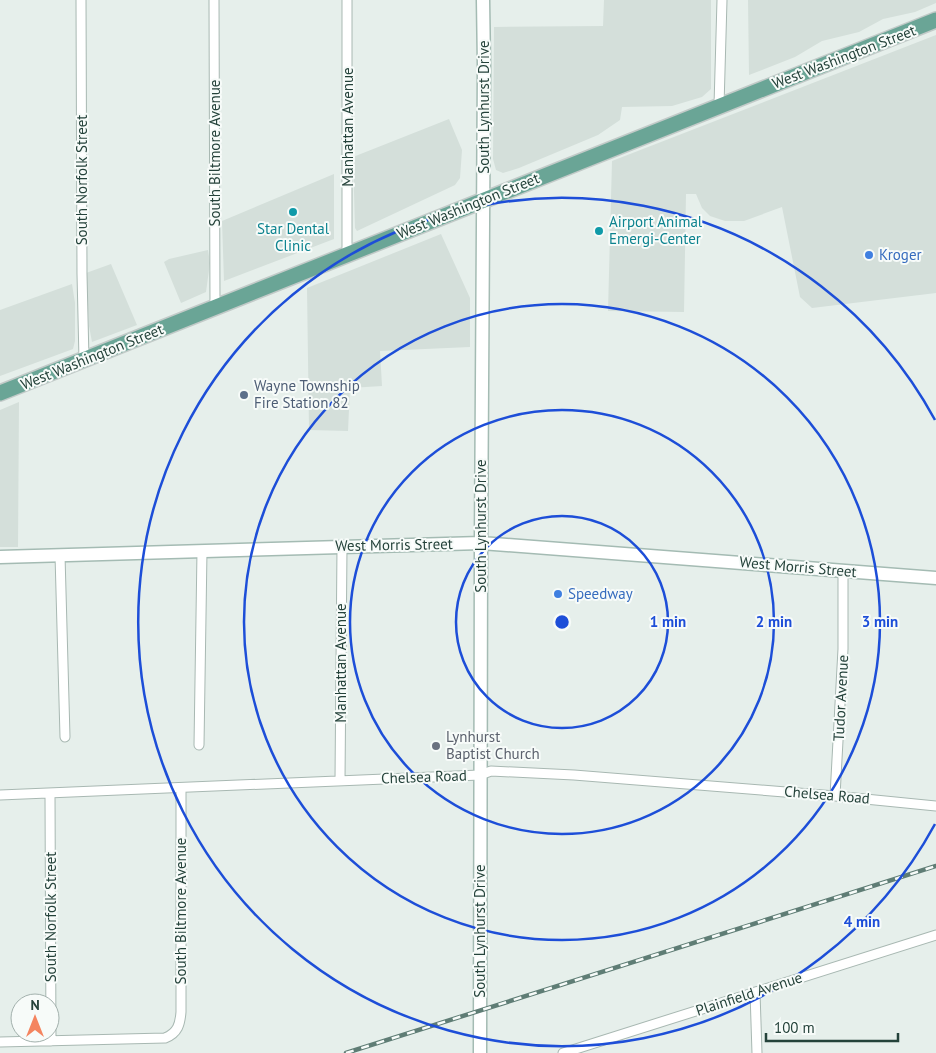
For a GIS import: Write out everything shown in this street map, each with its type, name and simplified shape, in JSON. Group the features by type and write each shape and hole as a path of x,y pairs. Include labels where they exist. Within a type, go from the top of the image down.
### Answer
{"main road":[{"name":"South Lynhurst Drive","path":"480,1053 484,200 483,0"},
{"name":"West Washington Street","path":"0,393 936,20"},
{"name":"West Morris Street","path":"0,557 342,546 481,544 936,578"}],"street":[{"name":"South Norfolk Street","path":"81,0 84,360"},
{"name":"South Biltmore Avenue","path":"214,0 215,307"},
{"name":"Manhattan Avenue","path":"347,0 347,255"},
{"path":"719,106 722,0"},
{"name":"Manhattan Avenue","path":"340,780 342,546"},
{"path":"200,745 202,551"},
{"path":"60,555 65,737"},
{"name":"Tudor Avenue","path":"836,796 844,649 843,571"},
{"name":"Chelsea Road","path":"0,795 480,775 491,771 836,796 936,806"},
{"name":"South Biltmore Avenue","path":"60,1041 165,1038 175,1032 180,1024 181,788"},
{"name":"South Norfolk Street","path":"50,794 51,993"},
{"name":"Plainfield Avenue","path":"563,1053 936,935"},
{"path":"755,992 757,1053"}],"shaded area":[{"path":"604,0 711,0 711,89 702,97 672,106 622,107 620,120 598,135 519,168 503,173 496,170 493,159 494,27 603,26"},
{"path":"748,0 936,0 936,3 915,12 883,19 859,32 822,41 795,57 749,75"},
{"path":"936,35 936,293 812,308 800,297 782,207 744,221 725,221 710,216 702,208 696,194 686,194 684,312 608,311 612,161"},
{"path":"449,119 462,150 460,178 455,185 357,231 355,228 353,157"},
{"path":"334,174 334,239 224,281 222,221"},
{"path":"441,234 470,298 470,347 380,351 382,386 350,388 348,431 309,430 307,288"},
{"path":"208,250 210,263 206,292 181,303 164,262 169,259"},
{"path":"111,264 137,325 92,342 89,326 86,273"},
{"path":"72,284 75,303 75,341 73,349 0,376 0,310"},
{"path":"19,402 18,547 0,547 0,410"}],"railway":[{"path":"346,1053 936,866"}],"place":[{"name":"Star Dental Clinic","path":"293,212"},
{"name":"Airport Animal Emergi-Center","path":"599,231"},
{"name":"Kroger","path":"869,255"},
{"name":"Wayne Township Fire Station 82","path":"244,395"},
{"name":"Speedway","path":"558,594"},
{"name":"Lynhurst Baptist Church","path":"436,746"}]}
